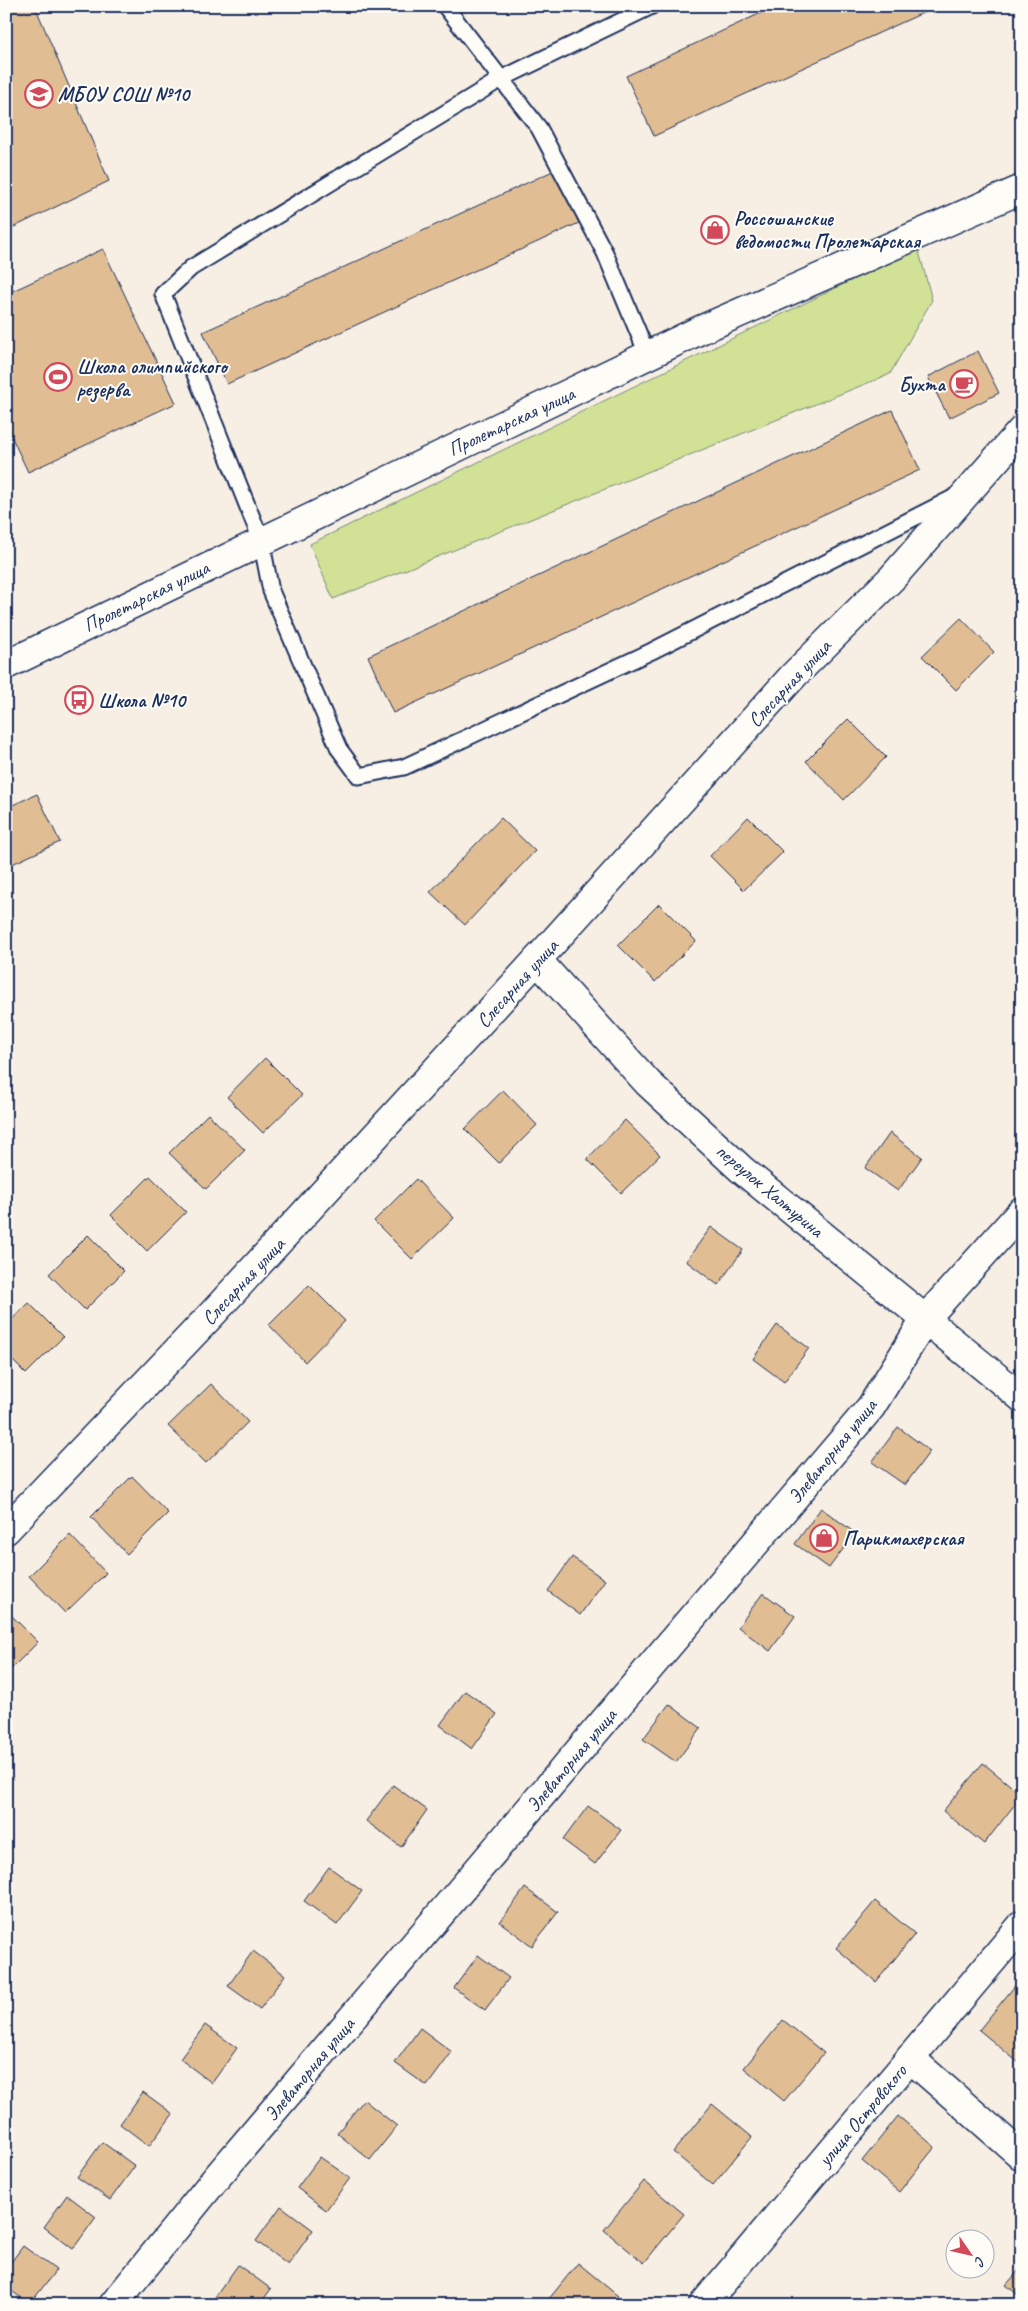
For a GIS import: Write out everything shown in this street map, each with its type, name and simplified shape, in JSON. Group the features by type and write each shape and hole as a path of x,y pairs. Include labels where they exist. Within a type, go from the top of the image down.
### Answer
{"street":[{"name":"Пролетарская улица","path":"6,665 261,540 698,331 1022,189"},
{"name":"Слесарная улица","path":"6,1530 214,1312 538,960 794,676 892,578 974,487 1022,430"},
{"name":"переулок Халтурина","path":"538,960 648,1083 742,1169 1022,1398"},
{"name":"Элеваторная улица","path":"113,2305 223,2170 871,1407 926,1318 1022,1211"},
{"name":"улица Островского","path":"703,2305 1022,1925"},
{"path":"910,2058 1022,2156"}],"lane":[{"path":"445,6 539,128 605,253 648,356"},
{"path":"652,6 501,79 191,268 163,294 261,540 271,591 339,749 360,776 404,767 652,651 974,487"}],"green space":[{"path":"918,248 932,300 890,374 333,599 310,544"}],"building":[{"name":"МБОУ СОШ №10","path":"6,6 35,6 109,181 6,231"},
{"path":"776,6 938,6 654,136 626,76"},
{"path":"555,170 579,223 227,384 203,332"},
{"path":"103,249 176,403 28,472 6,425 6,294"},
{"path":"978,351 999,393 949,418 928,377"},
{"path":"892,410 920,470 393,713 368,656"},
{"path":"961,618 994,652 956,690 922,656"},
{"path":"848,719 886,757 844,800 806,761"},
{"path":"37,794 60,842 10,865 6,856 6,808"},
{"path":"748,817 783,852 744,890 710,856"},
{"path":"501,818 535,851 465,925 430,892"},
{"path":"659,904 696,941 655,982 618,945"},
{"path":"265,1058 302,1095 263,1133 227,1097"},
{"path":"503,1090 537,1125 499,1163 465,1129"},
{"path":"208,1114 245,1150 206,1189 169,1153"},
{"path":"625,1120 660,1155 621,1193 587,1159"},
{"path":"890,1133 922,1157 898,1191 865,1168"},
{"path":"150,1176 186,1212 147,1251 111,1215"},
{"path":"416,1179 454,1218 412,1259 374,1221"},
{"path":"711,1227 743,1250 718,1285 686,1261"},
{"path":"88,1235 124,1271 85,1310 49,1274"},
{"path":"309,1285 345,1321 305,1362 269,1325"},
{"path":"29,1303 63,1337 26,1374 6,1354 6,1325"},
{"path":"777,1325 809,1348 784,1382 753,1359"},
{"path":"211,1384 248,1422 206,1463 168,1426"},
{"path":"898,1427 930,1451 905,1485 872,1462"},
{"path":"132,1476 168,1513 127,1554 91,1517"},
{"path":"821,1508 855,1533 829,1568 795,1544"},
{"path":"70,1535 106,1573 65,1613 29,1576"},
{"path":"572,1557 605,1580 580,1615 548,1591"},
{"path":"763,1593 795,1616 770,1651 738,1627"},
{"path":"6,1610 38,1642 6,1674"},
{"path":"465,1691 497,1714 472,1749 440,1725"},
{"path":"669,1704 701,1728 676,1762 643,1739"},
{"path":"983,1763 1022,1795 984,1844 943,1811"},
{"path":"393,1785 427,1810 401,1847 366,1821"},
{"path":"588,1806 621,1830 595,1864 563,1840"},
{"path":"329,1867 362,1891 337,1925 304,1901"},
{"path":"525,1888 558,1912 532,1946 500,1922"},
{"path":"875,1901 915,1934 876,1982 836,1948"},
{"path":"253,1951 285,1975 260,2009 228,1986"},
{"path":"478,1955 509,1978 485,2010 454,1988"},
{"path":"1018,1982 1022,1985 1022,2060 1019,2063 979,2030"},
{"path":"783,2020 824,2053 784,2101 744,2068"},
{"path":"205,2025 237,2048 212,2083 180,2059"},
{"path":"420,2028 452,2052 427,2086 395,2063"},
{"path":"143,2092 173,2114 149,2146 120,2124"},
{"path":"364,2100 397,2126 370,2160 337,2133"},
{"path":"712,2104 752,2137 713,2185 673,2152"},
{"path":"898,2116 935,2147 899,2192 862,2161"},
{"path":"102,2142 135,2166 110,2200 77,2177"},
{"path":"320,2157 350,2178 326,2210 297,2188"},
{"path":"644,2181 684,2214 644,2263 604,2230"},
{"path":"67,2195 96,2217 73,2249 44,2227"},
{"path":"281,2206 313,2230 288,2265 256,2241"},
{"path":"23,2246 56,2270 30,2304 6,2287 6,2269"},
{"path":"578,2263 618,2296 611,2305 544,2305"},
{"path":"238,2265 271,2289 259,2305 220,2305 213,2300"},
{"path":"1022,2267 1022,2298 1006,2285"}],"place":[{"name":"МБОУ СОШ №10","path":"39,94"},
{"name":"Россошанские ведомости Пролетарская","path":"715,230"},
{"name":"Школа олимпийского резерва","path":"58,377"},
{"name":"Бухта","path":"964,384"},
{"name":"Школа №10","path":"79,700"},
{"name":"Парикмахерская","path":"824,1538"}]}
